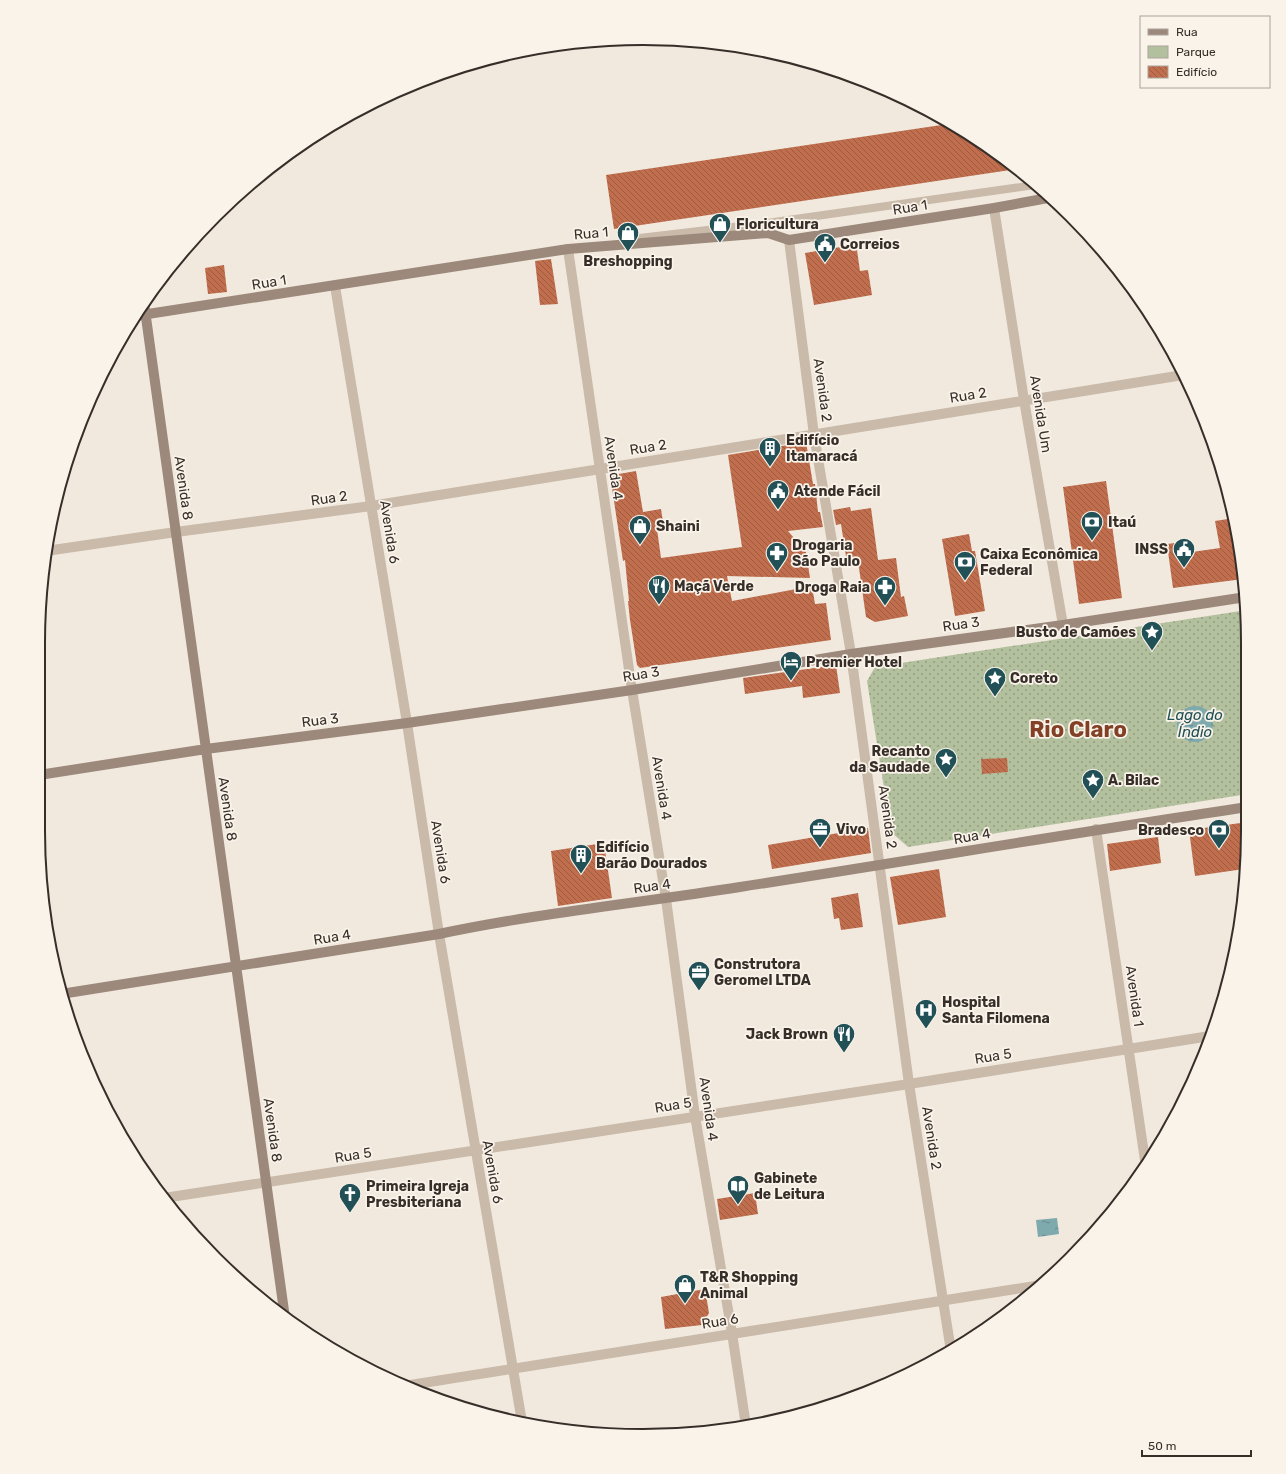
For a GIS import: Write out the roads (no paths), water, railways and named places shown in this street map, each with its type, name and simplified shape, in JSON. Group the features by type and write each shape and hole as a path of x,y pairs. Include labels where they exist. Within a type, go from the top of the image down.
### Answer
{"main road":[{"name":"Rua 1","path":"144,314 568,249 768,233 789,240 1043,199"},
{"name":"Avenida 8","path":"141,319 176,532 284,1308"},
{"name":"Rua 3","path":"45,773 206,749 407,723 632,690 851,654 1063,625 1239,598"},
{"name":"Rua 4","path":"67,993 439,934 488,924 666,899 1096,829 1241,808"}],"street":[{"name":"Avenida Um","path":"994,208 1024,400 1063,625"},
{"name":"Avenida 2","path":"789,240 814,435 851,654 881,865 909,1084 950,1344"},
{"name":"Avenida 4","path":"568,249 632,690 666,899 695,1116 732,1333 745,1420"},
{"name":"Avenida 6","path":"335,286 407,723 439,934 521,1417"},
{"name":"Rua 2","path":"52,550 371,506 1177,376"},
{"name":"Avenida 1","path":"1096,829 1144,1156"},
{"name":"Rua 5","path":"171,1197 909,1084 1204,1037"},
{"name":"Rua 6","path":"417,1384 1030,1287"}],"lane":[{"path":"618,245 631,239 780,221 1028,186"}],"water":[{"name":"Lago do Índio","path":"1195,706 1205,709 1210,714 1213,724 1210,734 1205,739 1195,742 1185,739 1180,734 1177,724 1180,714 1185,709"},
{"path":"1057,1218 1059,1234 1038,1237 1036,1220"}],"place":[{"name":"Floricultura","path":"720,244"},
{"name":"Breshopping","path":"628,252"},
{"name":"Correios","path":"825,264"},
{"name":"Edifício Itamaracá","path":"770,468"},
{"name":"Atende Fácil","path":"778,510"},
{"name":"Itaú","path":"1092,542"},
{"name":"Shaini","path":"640,546"},
{"name":"INSS","path":"1184,568"},
{"name":"Drogaria São Paulo","path":"777,572"},
{"name":"Caixa Econômica Federal","path":"965,582"},
{"name":"Maçã Verde","path":"659,606"},
{"name":"Droga Raia","path":"885,606"},
{"name":"Busto de Camões","path":"1152,652"},
{"name":"Premier Hotel","path":"791,682"},
{"name":"Coreto","path":"995,698"},
{"name":"Recanto da Saudade","path":"946,778"},
{"name":"A. Bilac","path":"1093,800"},
{"name":"Vivo","path":"820,848"},
{"name":"Bradesco","path":"1219,850"},
{"name":"Edifício Barão Dourados","path":"581,874"},
{"name":"Construtora Geromel LTDA","path":"699,992"},
{"name":"Hospital Santa Filomena","path":"926,1030"},
{"name":"Jack Brown","path":"844,1054"},
{"name":"Gabinete de Leitura","path":"738,1206"},
{"name":"Primeira Igreja Presbiteriana","path":"350,1214"},
{"name":"T&R Shopping Animal","path":"685,1304"}],"district":[{"name":"Rio Claro","path":"1078,729"}]}
